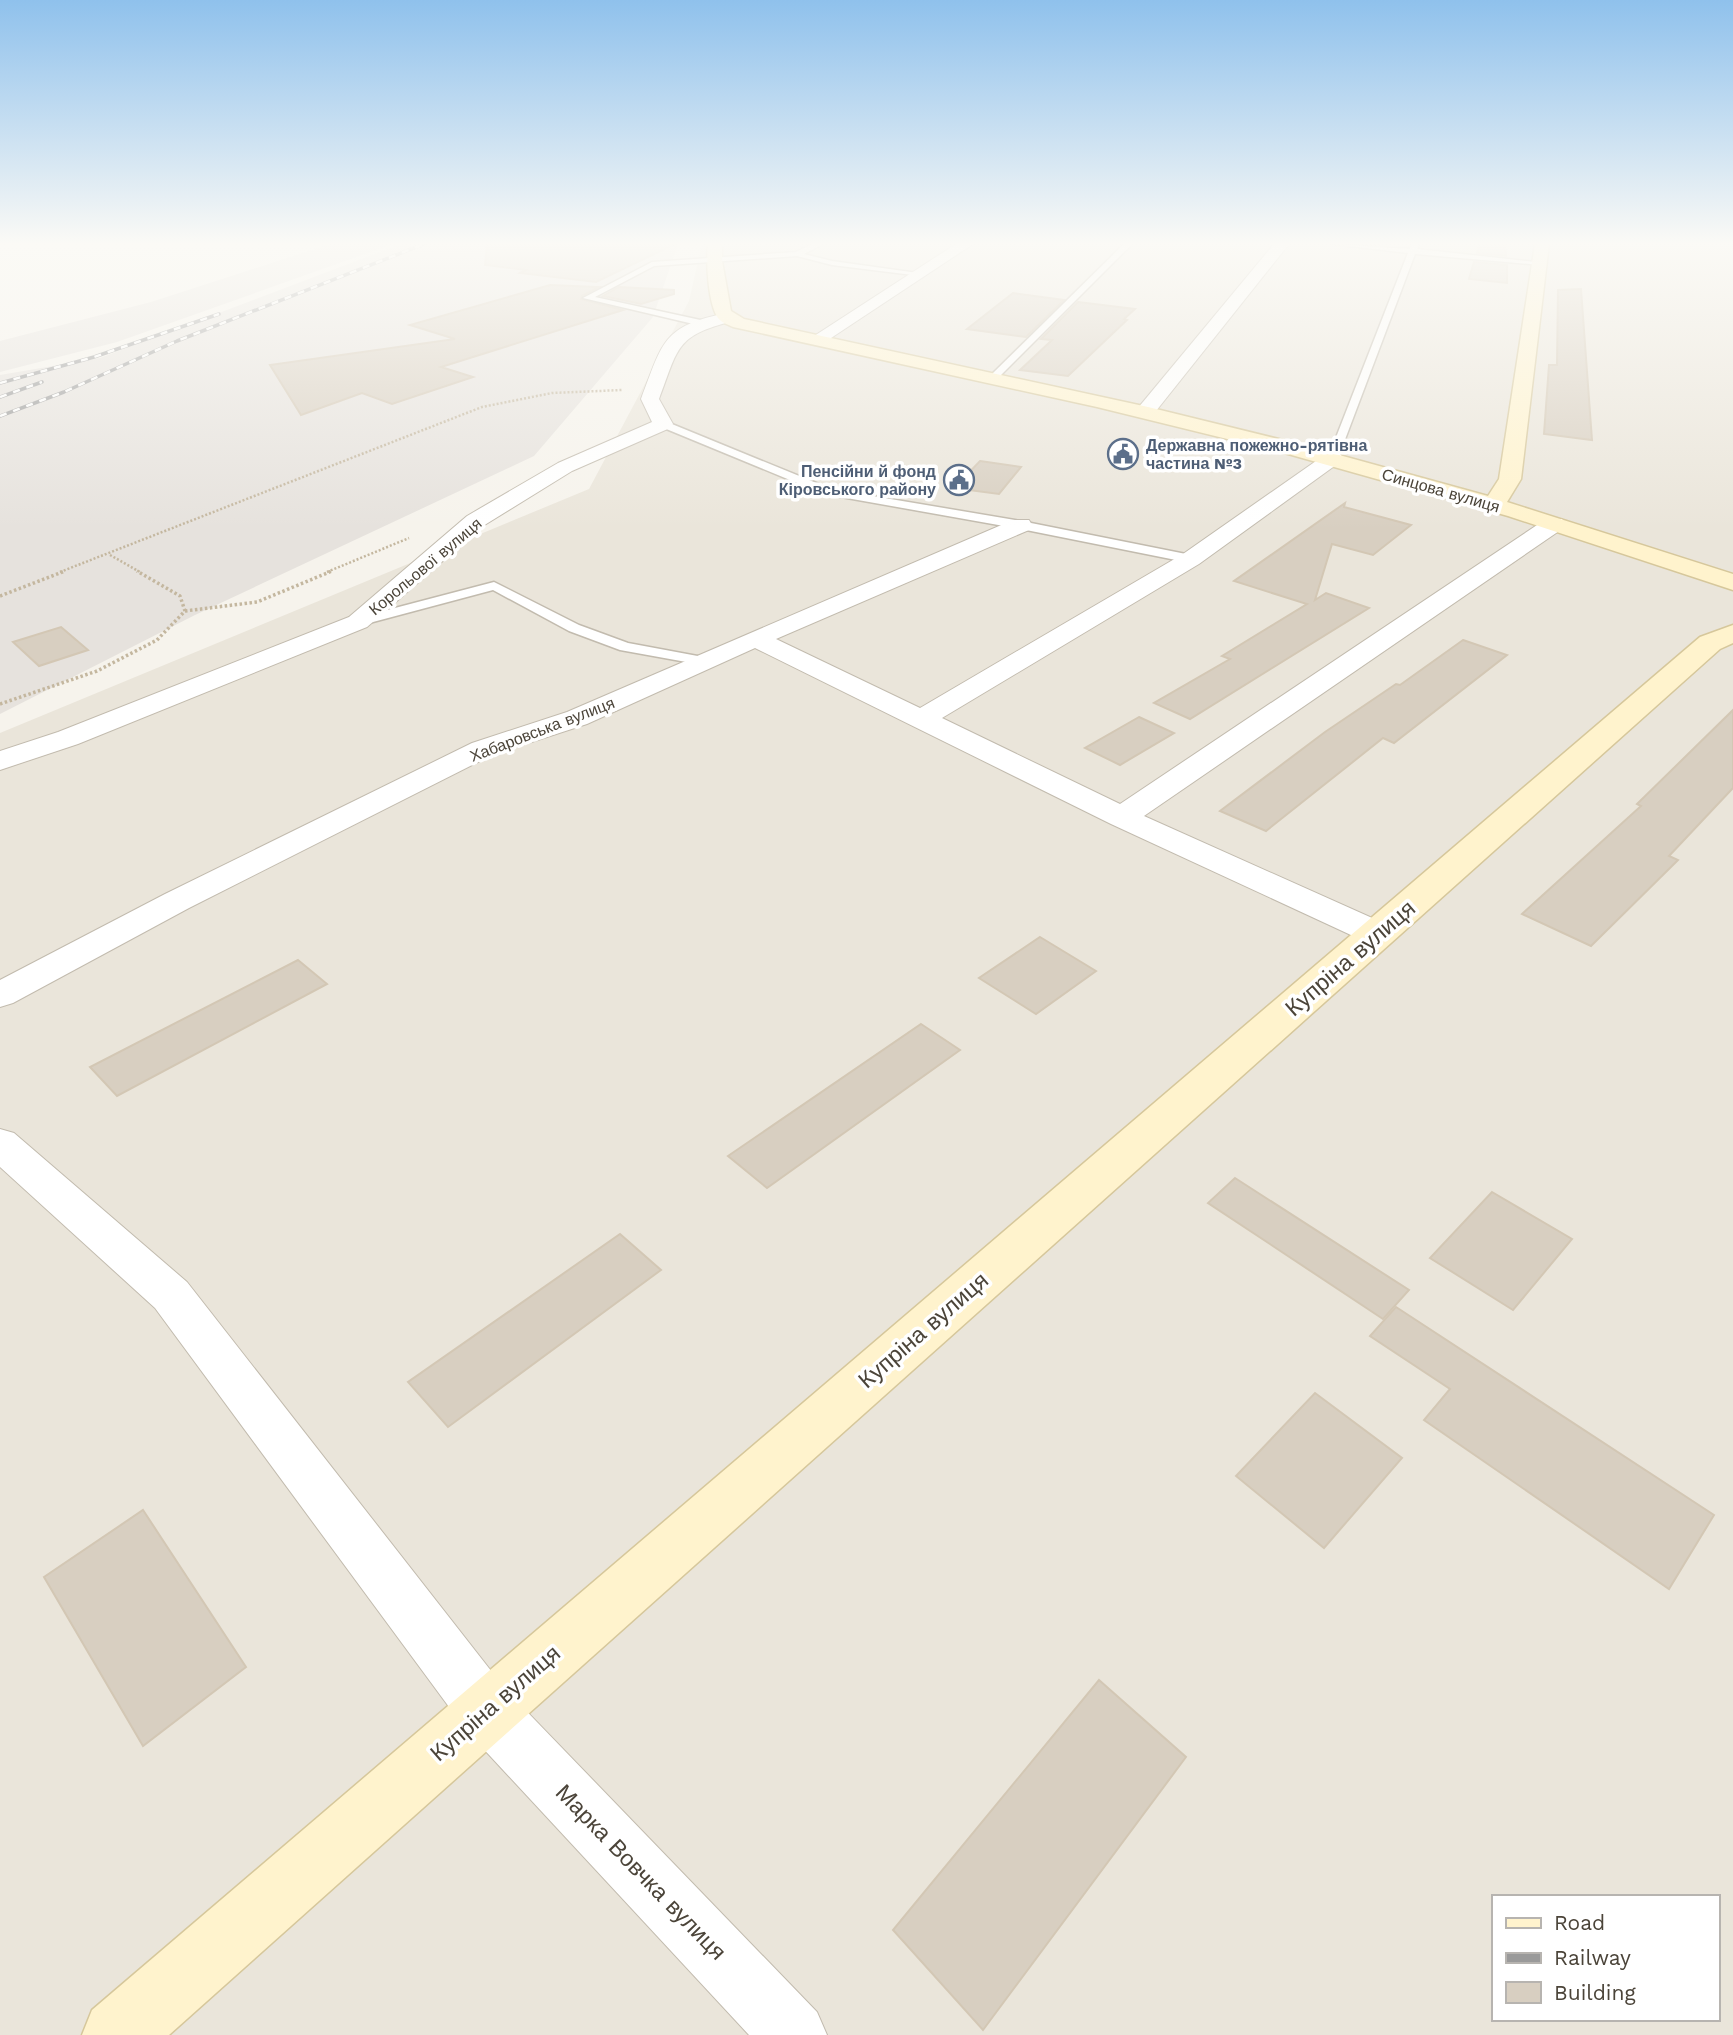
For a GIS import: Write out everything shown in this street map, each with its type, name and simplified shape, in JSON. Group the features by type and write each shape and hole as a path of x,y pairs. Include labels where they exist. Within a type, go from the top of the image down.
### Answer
{"street":[{"path":"663,424 650,399 672,342 677,339"},
{"name":"Синцова вулиця","path":"812,339 1145,412 1332,458 1493,505 1733,582"},
{"path":"1145,412 1205,339"},
{"path":"1493,505 1510,479 1529,339"},
{"name":"Корольової вулиця","path":"0,761 68,738 358,622 475,521 565,467 663,424"},
{"path":"920,719 1191,559 1332,458"},
{"path":"1122,817 1554,524"},
{"name":"Хабаровська вулиця","path":"0,995 177,901 482,749 578,718 703,661 1021,525"},
{"name":"Купріна вулиця","path":"117,2035 1710,643 1733,633"},
{"path":"756,639 1122,817 1378,934"},
{"name":"Марка Вовчка вулиця","path":"0,1144 170,1295 486,1710 794,2035"}],"lane":[{"path":"993,378 1032,339"},
{"path":"1332,458 1378,339"},
{"path":"663,424 828,492 1021,525 1191,559"},
{"path":"358,622 494,586 574,628 625,647 703,661"}],"path":[{"path":"0,596 110,555 409,433 482,407 536,394 577,389 622,390 650,399"},
{"path":"0,704 97,671 157,640 185,611 257,602 395,541 475,521"},
{"path":"110,555 180,596 185,611"}],"shaded area":[{"path":"8,339 126,339 0,372 0,341"},
{"path":"150,339 634,339 534,456 195,615 0,714 0,375 100,358"},
{"path":"669,339 1733,339 1733,2035 0,2035 0,733 589,489"}],"building":[{"path":"455,339 531,339 441,367 473,377 392,404 362,393 301,415 270,365"},
{"path":"1041,339 1107,339 1068,376 1020,370 1052,340"},
{"path":"1557,339 1585,339 1592,440 1544,434 1549,365 1557,365"},
{"path":"980,461 1021,467 999,494 954,488"},
{"path":"1345,503 1344,507 1411,525 1373,555 1332,544 1315,600 1326,593 1369,608 1190,719 1154,703 1230,659 1222,656 1307,604 1234,581"},
{"path":"61,627 88,650 39,666 13,642"},
{"path":"1463,640 1507,655 1394,743 1383,738 1266,831 1220,811 1325,732 1396,684 1400,685"},
{"path":"1733,710 1733,788 1669,856 1678,860 1591,946 1522,914 1641,806 1637,804"},
{"path":"1139,717 1174,733 1120,765 1085,748"},
{"path":"1040,937 1096,971 1036,1014 979,978"},
{"path":"298,960 327,984 117,1096 90,1067"},
{"path":"921,1024 960,1050 767,1188 728,1156"},
{"path":"1235,1178 1409,1290 1383,1319 1208,1203"},
{"path":"1492,1192 1572,1239 1513,1310 1430,1258"},
{"path":"620,1234 661,1270 448,1427 408,1382"},
{"path":"1396,1307 1714,1515 1669,1589 1424,1420 1450,1389 1370,1336"},
{"path":"1315,1393 1402,1458 1324,1548 1236,1476"},
{"path":"143,1510 246,1667 143,1746 44,1577"},
{"path":"1099,1680 1186,1757 983,2030 893,1930"}],"railway":[{"path":"0,383 94,357 146,339"},
{"path":"0,416 64,392 182,339"},
{"path":"0,397 42,382"}],"place":[{"name":"Державна пожежно-рятівна частина №3","path":"1123,454"},
{"name":"Пенсійни й фонд Кіровського району","path":"959,480"}]}
